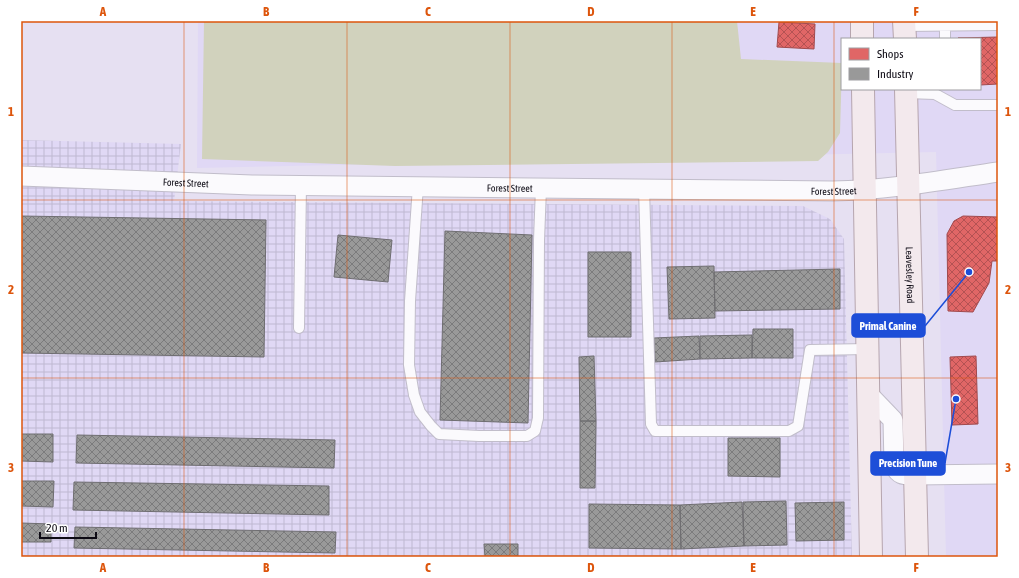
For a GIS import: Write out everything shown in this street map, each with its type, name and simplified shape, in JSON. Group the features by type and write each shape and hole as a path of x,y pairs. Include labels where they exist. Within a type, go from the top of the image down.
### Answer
{"main road":[{"path":"862,21 862,38"},
{"path":"863,90 866,190 871,557"},
{"name":"Leavesley Road","path":"906,91 917,557"}],"street":[{"name":"Forest Street","path":"21,176 301,185 866,190 908,186 998,172"},
{"path":"869,395 892,420 894,465 896,471 902,474 915,475 998,474"}],"lane":[{"path":"905,29 945,23 998,25"},
{"path":"945,23 945,38"},
{"path":"906,91 944,94 955,105 998,104"},
{"path":"299,328 301,185"},
{"path":"418,186 410,301 409,365 414,395 420,412 431,426 440,434 479,436 527,436 535,431 538,418 539,240 541,188"},
{"path":"644,188 651,424 655,432 789,431 798,426 810,350 868,348"}],"shaded area":[{"path":"198,21 998,21 998,557 946,557 936,152 197,168"},
{"path":"21,140 181,144 174,201 803,206 830,219 844,239 852,557 21,557"}],"green space":[{"path":"204,21 737,21 741,59 841,63 840,133 828,152 818,161 395,166 202,159"}],"building: Shops":[{"path":"779,22 815,24 814,49 777,47"},
{"path":"998,37 998,84 981,85 981,38 958,38"},
{"path":"963,216 998,217 998,261 992,261 989,283 973,312 948,311 947,234 954,221"},
{"path":"976,356 978,424 952,425 950,357"}],"building: Industry":[{"path":"21,216 266,220 264,357 21,353"},
{"path":"445,231 532,235 528,423 440,420"},
{"path":"338,235 392,240 388,282 334,277"},
{"path":"588,252 631,252 631,337 588,337"},
{"path":"714,266 715,318 669,319 667,267"},
{"path":"840,269 840,309 715,311 714,272"},
{"path":"753,329 793,329 793,358 752,358"},
{"path":"752,335 752,358 700,359 700,336"},
{"path":"699,336 700,359 655,362 654,338"},
{"path":"594,356 596,421 580,421 579,357"},
{"path":"580,421 596,421 595,488 580,488"},
{"path":"21,434 53,434 53,462 21,461"},
{"path":"77,435 335,440 334,468 76,463"},
{"path":"728,438 780,438 780,477 728,476"},
{"path":"21,481 54,481 53,507 21,506"},
{"path":"74,482 329,486 329,515 73,510"},
{"path":"786,501 787,545 744,546 743,502"},
{"path":"742,502 744,546 681,549 680,505"},
{"path":"844,502 844,540 796,541 795,503"},
{"path":"589,504 680,505 681,549 589,548"},
{"path":"21,523 51,524 51,542 21,542"},
{"path":"75,527 336,532 335,553 74,548"},
{"path":"484,544 518,544 518,557 485,557"}],"place":[{"name":"Primal Canine","path":"969,272"},
{"name":"Precision Tune","path":"956,399"}]}
